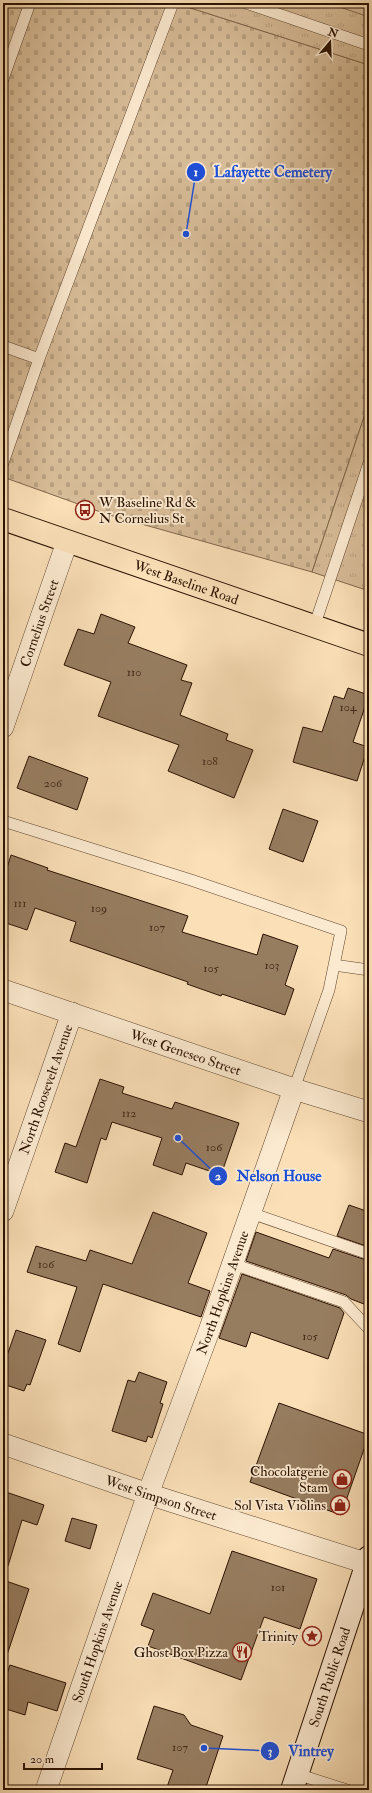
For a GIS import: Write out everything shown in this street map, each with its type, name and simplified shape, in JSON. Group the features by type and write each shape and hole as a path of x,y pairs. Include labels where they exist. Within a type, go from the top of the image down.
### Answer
{"main road":[{"name":"West Baseline Road","path":"3,519 369,646"}],"street":[{"name":"Cornelius Street","path":"3,727 67,542"},
{"name":"West Geneseo Street","path":"3,990 294,1090 369,1112"},
{"name":"North Roosevelt Avenue","path":"3,1211 72,1013"},
{"name":"North Hopkins Avenue","path":"148,1494 233,1264 294,1090"},
{"name":"West Simpson Street","path":"3,1444 148,1494 368,1561"},
{"name":"South Hopkins Avenue","path":"46,1790 148,1494"},
{"name":"South Public Road","path":"295,1782 368,1561"}],"lane":[{"path":"3,79 30,3"},
{"path":"3,463 39,359 173,3"},
{"path":"246,3 369,45"},
{"path":"3,346 39,359"},
{"path":"314,627 369,463"},
{"path":"3,821 191,880 341,931 329,990 294,1090"},
{"path":"334,965 369,970"},
{"path":"251,1213 369,1254"},
{"path":"233,1264 344,1302 369,1329"},
{"path":"295,1782 347,1790"}],"green space":[{"path":"3,3 175,3 369,65 369,402 312,572 106,514 3,477"},
{"path":"175,3 369,3 369,65"},
{"path":"328,3 369,3 369,17"},
{"path":"369,402 369,591 312,572"}],"building":[{"path":"101,614 135,627 128,643 187,665 181,680 192,683 180,715 228,734 226,740 253,750 234,798 168,771 179,745 98,716 111,682 64,665 78,629 94,634"},
{"path":"348,688 369,695 353,742 368,747 357,781 293,762 303,727 322,732 334,696 344,699"},
{"path":"29,756 88,778 77,810 17,788"},
{"path":"283,809 318,821 303,862 269,849"},
{"path":"11,855 48,868 47,870 188,916 182,932 257,955 263,934 298,946 285,985 294,989 285,1015 222,994 221,996 187,984 188,982 70,941 76,922 35,908 27,930 3,922 3,881"},
{"path":"100,1079 124,1087 122,1093 172,1109 175,1102 239,1123 221,1175 186,1163 182,1175 153,1165 162,1138 112,1122 106,1140 101,1138 87,1183 55,1172 65,1143 76,1147"},
{"path":"349,1205 369,1212 369,1247 337,1236"},
{"path":"153,1212 207,1233 188,1283 210,1291 201,1317 103,1284 80,1352 58,1344 77,1287 27,1272 36,1246 86,1261 90,1250 132,1264"},
{"path":"256,1232 329,1258 333,1249 369,1261 369,1306 351,1299 346,1295 246,1261"},
{"path":"242,1274 340,1308 344,1313 328,1359 251,1332 246,1347 219,1338"},
{"path":"16,1330 46,1340 30,1385 27,1384 24,1391 3,1384 3,1367"},
{"path":"139,1372 167,1382 160,1403 163,1404 152,1438 148,1436 146,1442 112,1431 128,1380 135,1382"},
{"path":"279,1403 369,1435 341,1515 250,1482"},
{"path":"3,1491 44,1505 37,1525 22,1520 8,1566 3,1565"},
{"path":"72,1518 97,1525 90,1549 65,1541"},
{"path":"232,1551 317,1579 300,1629 264,1617 241,1680 148,1646 154,1630 141,1625 153,1593 210,1614"},
{"path":"3,1580 29,1589 7,1655 3,1655"},
{"path":"10,1665 66,1683 57,1711 28,1702 25,1715 3,1708 3,1686"},
{"path":"154,1706 184,1715 191,1725 223,1736 205,1790 166,1790 173,1770 137,1759"}],"place":[{"name":"Lafayette Cemetery","path":"186,234"},
{"name":"W Baseline Rd & N Cornelius St","path":"85,510"},
{"name":"Nelson House","path":"178,1138"},
{"name":"Chocolatgerie Stam","path":"342,1479"},
{"name":"Sol Vista Violins","path":"340,1505"},
{"name":"Trinity","path":"312,1636"},
{"name":"Ghost Box Pizza","path":"242,1652"},
{"name":"Vintrey","path":"204,1748"}]}
